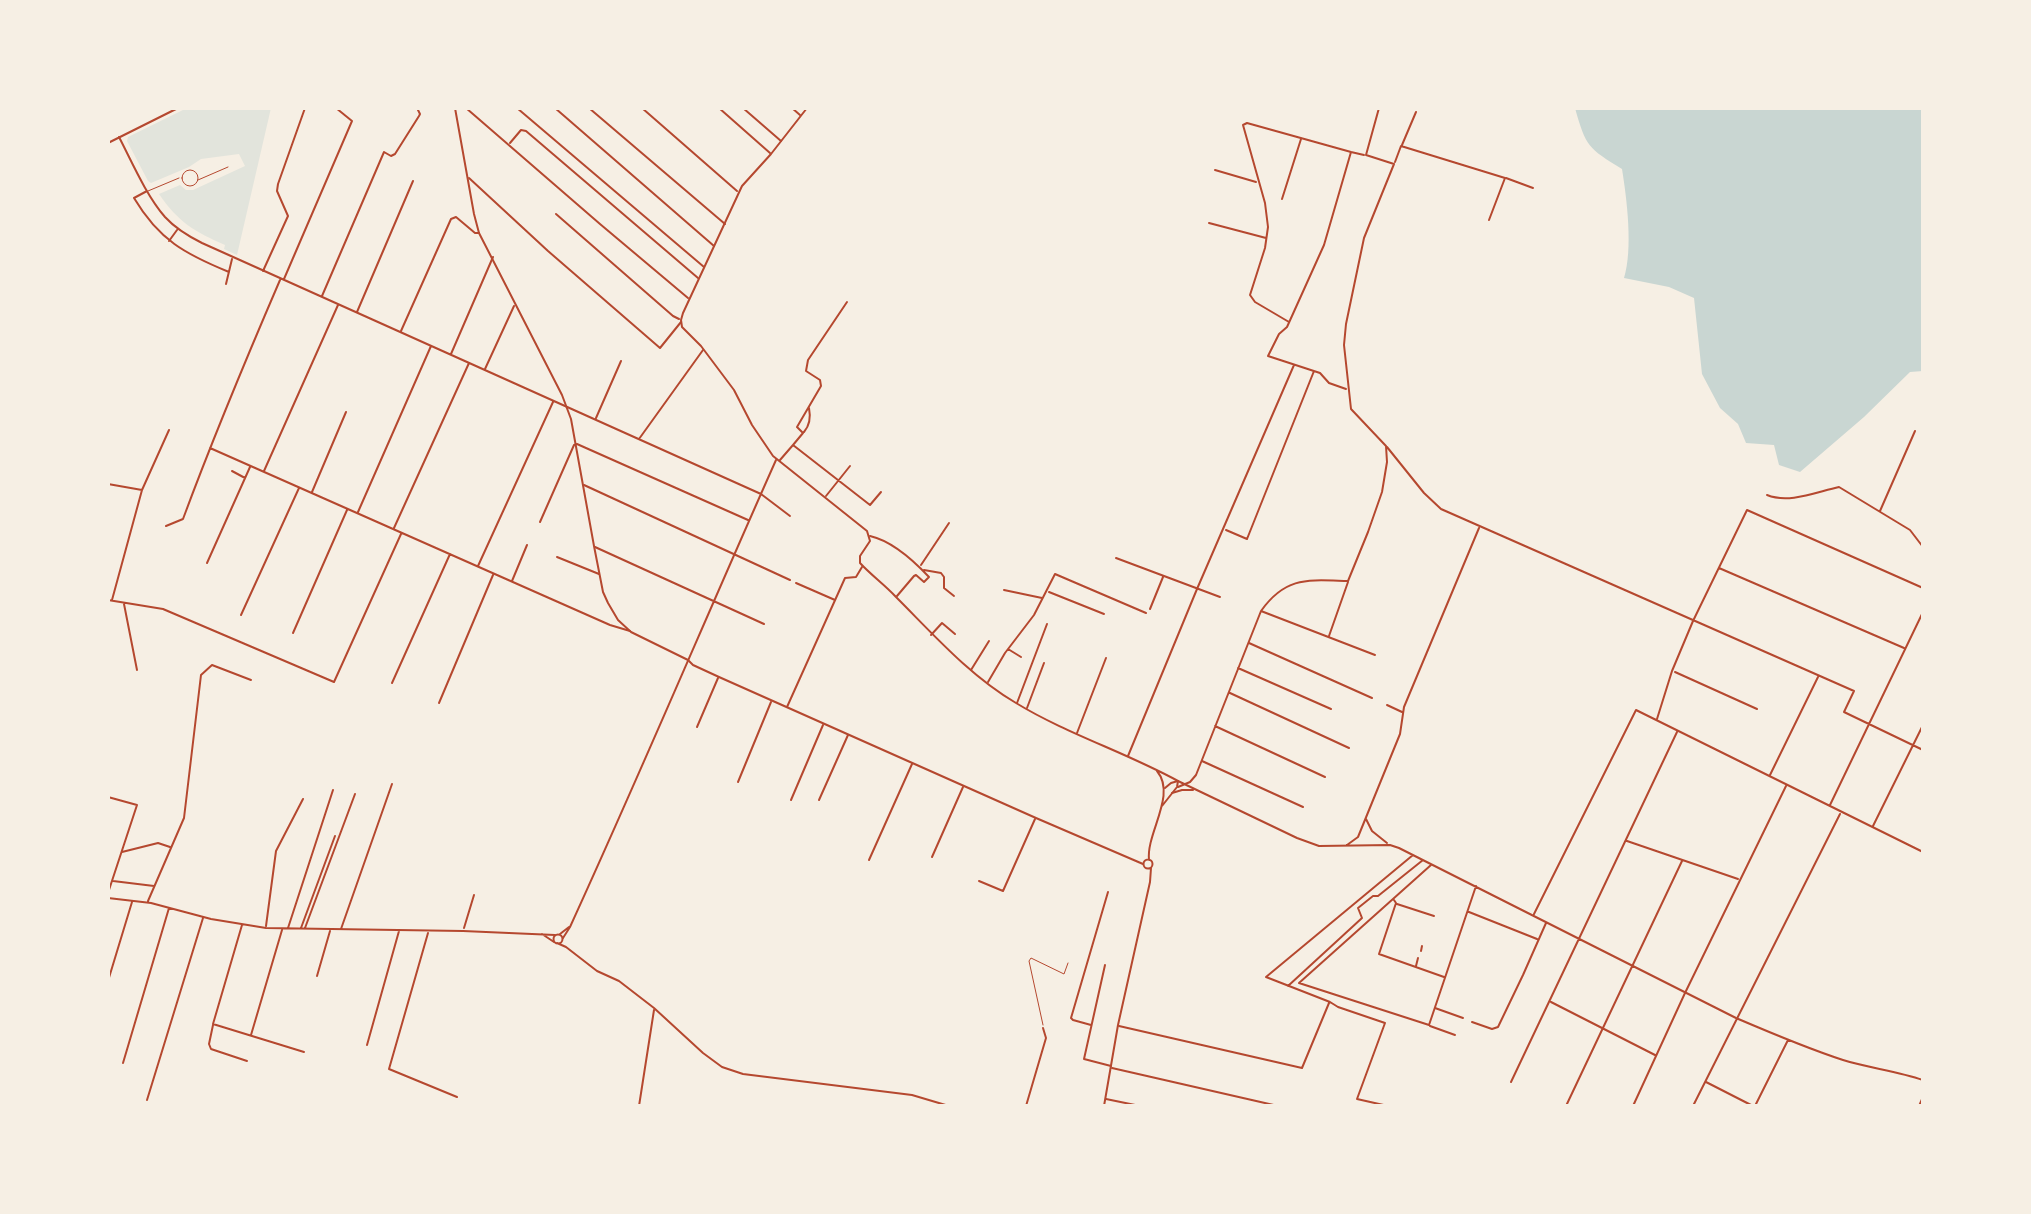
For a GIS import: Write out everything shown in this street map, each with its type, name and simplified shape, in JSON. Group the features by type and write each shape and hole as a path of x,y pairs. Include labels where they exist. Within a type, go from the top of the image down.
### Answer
{"street":[{"path":"108,143 178,108"},
{"path":"262,272 288,216 277,191 278,184 305,108"},
{"path":"166,526 183,519 226,405 352,121 336,108"},
{"path":"395,108 405,108"},
{"path":"321,297 384,152 391,156 395,154 419,116 417,108"},
{"path":"455,108 479,233 567,407 577,444 603,592 612,612 631,632"},
{"path":"466,108 689,299"},
{"path":"517,108 704,267"},
{"path":"555,108 714,246"},
{"path":"589,108 725,224"},
{"path":"642,108 739,193"},
{"path":"719,108 771,154"},
{"path":"743,108 781,141"},
{"path":"792,108 801,116"},
{"path":"468,177 660,348 681,321 742,186 807,108"},
{"path":"1366,155 1379,108"},
{"path":"1416,112 1369,223 1362,247 1344,345 1351,409 1441,509 1854,691 1844,712 1923,750"},
{"path":"1289,322 1250,296 1267,238 1267,213 1243,125 1247,123 1394,164"},
{"path":"509,144 521,130 526,131 700,279"},
{"path":"119,137 165,218 202,243 761,494 790,516"},
{"path":"1282,199 1301,139"},
{"path":"1401,146 1533,188"},
{"path":"1347,389 1329,383 1320,373 1268,356 1289,322 1324,245 1351,152"},
{"path":"1215,170 1259,183"},
{"path":"1489,220 1505,178"},
{"path":"357,313 413,181"},
{"path":"148,191 134,198 168,241 229,272"},
{"path":"556,214 681,321 682,327 734,390 752,425 778,460 870,536 899,551 922,568 929,577 924,582 914,576 896,597"},
{"path":"401,333 451,219 456,217 479,233"},
{"path":"1209,223 1267,238"},
{"path":"168,241 178,229"},
{"path":"450,355 493,257"},
{"path":"226,284 232,258"},
{"path":"803,433 797,427 821,386 820,380 806,371 808,360 847,302"},
{"path":"264,471 338,304"},
{"path":"484,370 515,305"},
{"path":"357,513 431,346"},
{"path":"639,439 703,349"},
{"path":"596,420 621,361"},
{"path":"394,529 469,363"},
{"path":"1128,756 1294,365"},
{"path":"1224,529 1247,539 1314,371"},
{"path":"478,566 554,401"},
{"path":"556,943 561,942 570,927 761,494 778,460 808,428 811,417 809,406"},
{"path":"312,492 346,412"},
{"path":"169,430 142,490 110,601 163,609 334,682 401,533"},
{"path":"1880,512 1915,431"},
{"path":"577,444 749,521"},
{"path":"540,522 577,444"},
{"path":"793,445 870,505 881,492"},
{"path":"1329,637 1382,492 1386,446"},
{"path":"210,448 631,632 719,677 1151,868"},
{"path":"207,563 251,466"},
{"path":"825,497 850,466"},
{"path":"232,471 246,478"},
{"path":"108,484 142,490"},
{"path":"583,484 790,580"},
{"path":"241,615 299,487"},
{"path":"1767,495 1788,499 1839,487 1910,530 1923,547"},
{"path":"293,633 347,509"},
{"path":"1656,720 1693,621 1747,510 1923,588"},
{"path":"922,568 949,523"},
{"path":"1346,846 1358,837 1400,734 1403,712 1480,527"},
{"path":"870,536 860,556 860,563 931,635 971,670 1026,709 1297,838 1319,846 1360,846 1373,842 1390,845 1736,1018 1841,1059 1923,1080"},
{"path":"512,582 527,545"},
{"path":"594,546 764,624"},
{"path":"392,683 450,554"},
{"path":"557,557 600,575"},
{"path":"1116,558 1220,597"},
{"path":"787,707 845,578 856,577 863,566"},
{"path":"922,568 941,573 944,588 954,596"},
{"path":"1718,568 1905,649"},
{"path":"439,703 494,574"},
{"path":"988,683 1008,649 1034,615 1055,574 1146,613"},
{"path":"1150,609 1163,576"},
{"path":"1162,806 1177,787 1190,782 1196,775 1261,611 1280,589 1294,584 1310,580 1348,581"},
{"path":"796,583 835,600"},
{"path":"1004,590 1043,598"},
{"path":"1047,591 1104,614"},
{"path":"124,603 137,670"},
{"path":"1261,611 1375,655"},
{"path":"1829,806 1923,612"},
{"path":"931,635 942,623 955,634"},
{"path":"1017,704 1047,624"},
{"path":"971,670 989,641"},
{"path":"1248,643 1372,698"},
{"path":"1008,649 1021,657"},
{"path":"1077,733 1106,658"},
{"path":"1026,709 1044,663"},
{"path":"148,902 184,818 201,675 212,665 251,680"},
{"path":"1238,668 1331,709"},
{"path":"1672,671 1757,709"},
{"path":"1769,776 1818,676"},
{"path":"697,727 719,677"},
{"path":"1228,692 1349,748"},
{"path":"738,782 772,701"},
{"path":"1387,705 1403,712"},
{"path":"1533,915 1636,710 1922,851 1923,845"},
{"path":"791,800 824,724"},
{"path":"1873,827 1923,725"},
{"path":"1215,726 1325,777"},
{"path":"1511,1082 1678,731"},
{"path":"819,800 848,734"},
{"path":"1202,761 1303,807"},
{"path":"869,860 913,763"},
{"path":"1104,1106 1118,1025 1150,882 1152,864 1148,850 1162,806 1163,779 1153,768"},
{"path":"1177,787 1178,781"},
{"path":"1164,789 1178,781"},
{"path":"341,929 392,784"},
{"path":"1633,1106 1786,785"},
{"path":"932,857 963,786"},
{"path":"287,929 333,790"},
{"path":"1171,793 1194,790"},
{"path":"303,929 355,794"},
{"path":"108,797 137,805 108,893"},
{"path":"266,928 276,851 303,799"},
{"path":"1693,1106 1841,811"},
{"path":"1366,817 1373,842"},
{"path":"979,881 1003,891 1036,818"},
{"path":"1372,831 1390,845"},
{"path":"303,929 335,836"},
{"path":"1358,837 1360,846"},
{"path":"1626,840 1740,880"},
{"path":"121,853 158,843 171,847"},
{"path":"1388,1106 1357,1099 1385,1023 1266,977 1414,855"},
{"path":"1143,864 1149,860"},
{"path":"1287,987 1362,918 1358,908 1424,860"},
{"path":"1566,1106 1682,861"},
{"path":"1432,864 1299,983 1455,1035"},
{"path":"112,881 155,886"},
{"path":"1429,1025 1476,886"},
{"path":"1091,1025 1071,1018 1108,892"},
{"path":"463,931 474,895"},
{"path":"108,898 148,902 203,918 266,928 558,934 570,927"},
{"path":"1393,899 1396,903 1434,916"},
{"path":"108,981 133,901"},
{"path":"1396,903 1379,954 1445,977"},
{"path":"123,1063 169,908"},
{"path":"1468,911 1538,939"},
{"path":"147,1100 203,918"},
{"path":"1472,1022 1492,1029 1498,1027 1546,922"},
{"path":"243,925 209,1044 211,1049 247,1061"},
{"path":"251,1036 282,929"},
{"path":"317,976 330,929"},
{"path":"367,1045 399,931"},
{"path":"429,931 389,1069 457,1097"},
{"path":"541,933 566,947 597,971 619,981 722,1067 743,1074 912,1095 949,1106"},
{"path":"558,934 566,947"},
{"path":"556,943 558,934"},
{"path":"1415,967 1418,958"},
{"path":"1105,965 1084,1059 1278,1106"},
{"path":"1550,1001 1656,1056"},
{"path":"1118,1025 1302,1068 1330,1002"},
{"path":"639,1106 654,1008"},
{"path":"1435,1008 1463,1018"},
{"path":"213,1024 304,1052"},
{"path":"1026,1106 1046,1038 1043,1028"},
{"path":"1705,1082 1754,1106 1788,1040"},
{"path":"1919,1106 1923,1097"},
{"path":"1106,1098 1140,1106"}],"lane":[{"path":"182,179 190,186 228,167"},
{"path":"182,179 184,172 190,170 196,173 198,180"},
{"path":"148,191 182,179"},
{"path":"1043,1028 1029,961 1031,958 1064,974 1068,963"}],"shaded area":[{"path":"187,108 271,108 237,255 188,225 159,194 180,185 186,190 193,190 245,166 239,154 201,159 151,183 127,141 128,137"},
{"path":"1575,108 1923,108 1923,371 1910,372 1800,472 1779,465 1774,445 1746,443 1738,424 1720,408 1702,374 1694,298 1669,287 1624,278 1629,239 1622,169 1590,145"}]}
